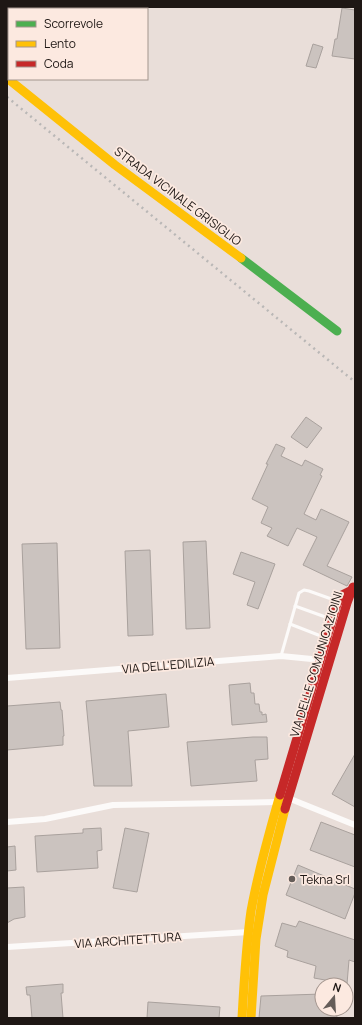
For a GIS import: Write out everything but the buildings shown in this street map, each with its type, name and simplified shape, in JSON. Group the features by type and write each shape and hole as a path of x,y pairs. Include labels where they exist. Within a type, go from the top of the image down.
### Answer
{"street":[{"name":"STRADA VICINALE GRISIGLIO","path":"9,80 115,165 193,221 337,331"},
{"name":"VIA DELLE COMUNICAZIOINI","path":"251,1018 256,939 263,895 325,660 326,639 338,602 342,595 353,588"},
{"name":"VIA DELLE COMUNICAZIOINI","path":"242,1018 249,932 254,898 277,802 325,660 353,588"},
{"name":"VIA DELL'EDILIZIA","path":"7,678 281,656 325,660"},
{"path":"288,798 355,825"},
{"path":"7,822 45,819 113,805 277,802"},
{"name":"VIA ARCHITETTURA","path":"7,947 249,932"}],"lane":[{"path":"281,656 299,593 304,590 338,602"},
{"path":"295,606 332,620"},
{"path":"290,624 326,639"}],"railway":[{"path":"7,97 355,382"}],"traffic: fast":[{"path":"241,258 337,331"}],"traffic: slow":[{"path":"9,80 115,165 241,258"},
{"path":"242,1018 246,951 251,911 260,867 280,795"},
{"path":"251,1018 256,939 263,895 285,809"}],"traffic: jam":[{"path":"285,809 353,587"},
{"path":"280,795 337,604 342,595 352,590"}],"place":[{"name":"Tekna Srl","path":"292,879"}]}
